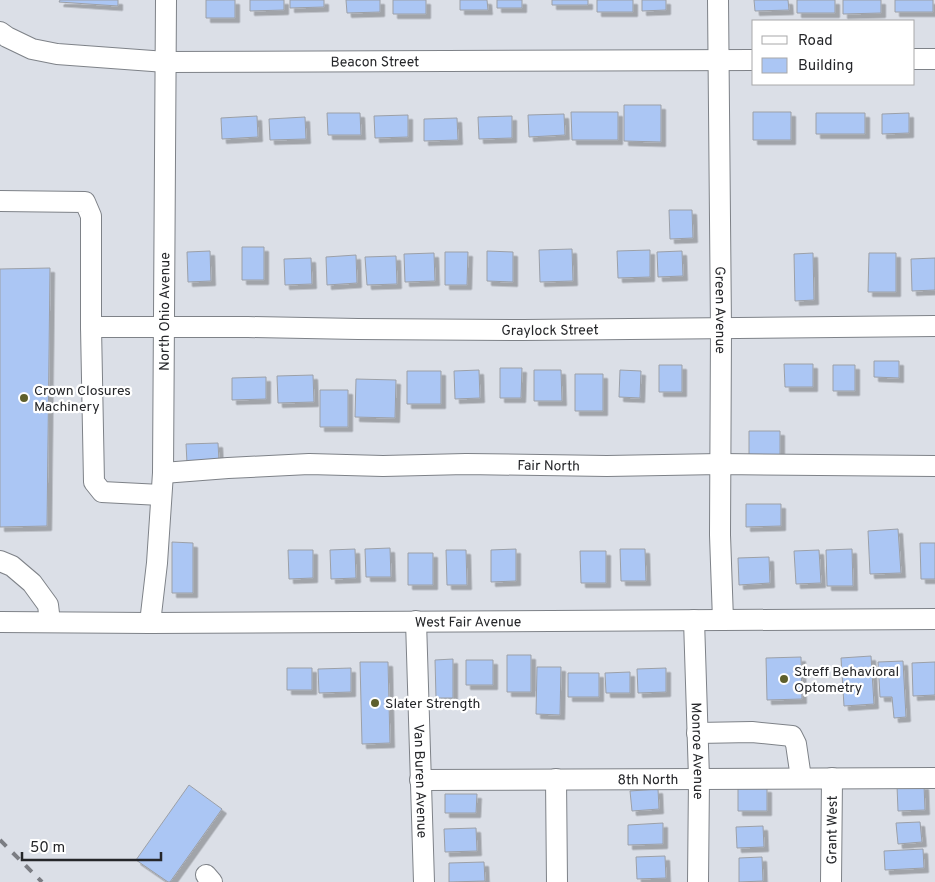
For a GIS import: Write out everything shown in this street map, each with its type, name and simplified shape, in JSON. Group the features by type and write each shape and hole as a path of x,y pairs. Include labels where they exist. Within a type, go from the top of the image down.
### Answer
{"street":[{"name":"North Ohio Avenue","path":"150,623 157,563 163,473 166,0"},
{"name":"Green Avenue","path":"718,0 721,329 720,535 723,620"},
{"name":"Beacon Street","path":"0,32 32,49 58,54 166,62 752,60"},
{"path":"915,59 935,59"},
{"path":"0,201 85,202 91,216 94,482 102,492 161,495"},
{"name":"Graylock Street","path":"91,326 513,330 935,326"},
{"name":"Fair North","path":"163,473 309,464 383,466 466,464 935,466"},
{"path":"0,561 12,566 32,583 48,605 50,622"},
{"name":"West Fair Avenue","path":"0,622 935,619"},
{"name":"Monroe Avenue","path":"694,620 698,778 698,882"},
{"name":"Van Buren Avenue","path":"416,621 424,882"},
{"path":"697,734 752,732 792,736 796,744 801,778"},
{"name":"Grant West","path":"831,882 832,778"},
{"name":"8th North","path":"420,780 935,778"},
{"path":"556,779 557,882"}],"building":[{"path":"60,0 118,0 118,6 59,2"},
{"path":"206,0 235,0 235,18 206,18"},
{"path":"250,0 284,0 284,10 250,11"},
{"path":"290,0 324,0 324,7 290,8"},
{"path":"346,0 380,0 380,12 347,13"},
{"path":"393,0 426,0 426,14 393,14"},
{"path":"460,0 487,0 488,10 460,10"},
{"path":"497,0 522,0 522,8 497,8"},
{"path":"552,0 588,0 588,5 552,5"},
{"path":"597,0 633,0 633,12 597,12"},
{"path":"642,0 666,0 666,10 642,11"},
{"path":"754,0 788,0 789,10 755,11"},
{"path":"797,0 835,0 835,13 797,13"},
{"path":"843,0 881,0 881,13 843,14"},
{"path":"895,0 933,0 933,12 895,12"},
{"path":"624,105 661,105 661,142 624,141"},
{"path":"571,112 618,112 618,140 572,140"},
{"path":"753,112 791,112 791,140 753,140"},
{"path":"327,113 360,113 361,135 328,135"},
{"path":"816,113 865,113 865,134 816,134"},
{"path":"909,113 909,133 882,134 882,114"},
{"path":"564,114 565,135 529,137 528,115"},
{"path":"408,115 408,137 375,138 374,116"},
{"path":"257,116 258,137 222,139 221,118"},
{"path":"512,116 512,138 479,139 478,117"},
{"path":"305,117 306,139 270,140 269,119"},
{"path":"457,118 458,140 424,141 424,119"},
{"path":"669,210 692,210 693,238 670,239"},
{"path":"242,247 264,247 264,280 242,280"},
{"path":"572,249 573,281 540,282 539,250"},
{"path":"650,250 650,277 618,278 617,251"},
{"path":"210,251 211,281 188,282 187,252"},
{"path":"487,251 513,252 513,282 487,281"},
{"path":"682,251 683,276 658,277 657,252"},
{"path":"445,252 468,252 467,285 445,285"},
{"path":"434,253 435,281 405,282 404,254"},
{"path":"813,253 814,300 795,301 794,254"},
{"path":"869,253 896,253 896,292 868,292"},
{"path":"356,255 357,283 327,285 326,257"},
{"path":"396,256 397,284 367,285 365,257"},
{"path":"311,258 312,284 285,285 284,259"},
{"path":"935,258 935,290 912,291 911,259"},
{"name":"Crown Closures Machinery","path":"50,268 47,526 0,527 0,269"},
{"path":"874,361 899,361 899,378 874,377"},
{"path":"784,364 813,364 813,387 785,387"},
{"path":"659,365 682,365 682,392 659,392"},
{"path":"833,365 855,365 855,391 833,391"},
{"path":"500,368 522,368 521,398 500,398"},
{"path":"479,370 480,398 455,399 454,371"},
{"path":"534,370 561,370 562,401 534,401"},
{"path":"620,370 641,371 640,398 619,397"},
{"path":"407,371 441,371 441,404 407,404"},
{"path":"575,374 603,374 603,411 575,411"},
{"path":"313,375 314,402 278,403 277,376"},
{"path":"266,377 266,399 232,400 232,378"},
{"path":"356,379 396,380 395,418 355,417"},
{"path":"320,390 348,390 348,427 320,427"},
{"path":"749,431 780,431 780,456 749,456"},
{"path":"218,443 219,461 187,463 186,444"},
{"path":"746,504 781,504 781,526 746,527"},
{"path":"898,529 901,573 870,574 868,531"},
{"path":"172,542 193,543 193,593 172,593"},
{"path":"920,543 935,543 935,579 921,579"},
{"path":"390,548 391,577 366,577 365,549"},
{"path":"355,549 356,578 331,579 330,550"},
{"path":"516,549 516,581 491,582 491,550"},
{"path":"620,549 645,549 646,581 621,581"},
{"path":"852,549 853,586 827,586 826,550"},
{"path":"288,550 313,550 313,578 289,579"},
{"path":"446,550 466,550 467,585 447,585"},
{"path":"819,550 821,583 796,584 794,551"},
{"path":"580,551 606,551 606,583 581,583"},
{"path":"408,553 433,553 433,585 408,585"},
{"path":"769,557 770,583 739,585 738,558"},
{"path":"507,655 531,655 531,692 507,692"},
{"path":"871,656 874,704 844,706 841,658"},
{"name":"Streff Behavioral Optometry","path":"801,657 802,699 767,700 766,658"},
{"path":"453,659 453,698 436,698 435,660"},
{"path":"466,660 493,660 493,685 466,685"},
{"path":"903,661 906,717 894,718 892,697 880,697 878,662"},
{"name":"Slater Strength","path":"360,662 388,662 390,743 362,744"},
{"path":"935,662 935,695 913,696 912,663"},
{"path":"537,667 561,667 560,715 536,714"},
{"path":"287,668 312,668 312,690 287,690"},
{"path":"351,668 351,692 319,693 318,669"},
{"path":"666,668 666,692 638,693 637,669"},
{"path":"630,672 630,693 606,693 605,673"},
{"path":"568,673 599,673 599,697 568,697"},
{"path":"189,785 222,809 170,882 168,882 136,860"},
{"path":"924,785 925,810 898,811 897,786"},
{"path":"738,788 767,788 767,811 738,811"},
{"path":"658,789 659,809 632,811 630,791"},
{"path":"445,794 477,794 476,813 445,813"},
{"path":"920,822 922,842 898,844 896,823"},
{"path":"663,823 663,844 628,845 628,825"},
{"path":"763,826 764,847 737,848 736,827"},
{"path":"476,828 477,851 445,852 444,829"},
{"path":"923,849 924,868 885,870 884,851"},
{"path":"665,856 666,878 637,879 636,857"},
{"path":"762,857 763,881 739,882 739,858"},
{"path":"484,862 485,881 449,882 449,863"}],"railway":[{"path":"0,840 42,882"}],"place":[{"name":"Crown Closures Machinery","path":"24,398"},
{"name":"Streff Behavioral Optometry","path":"784,679"},
{"name":"Slater Strength","path":"375,703"}]}
